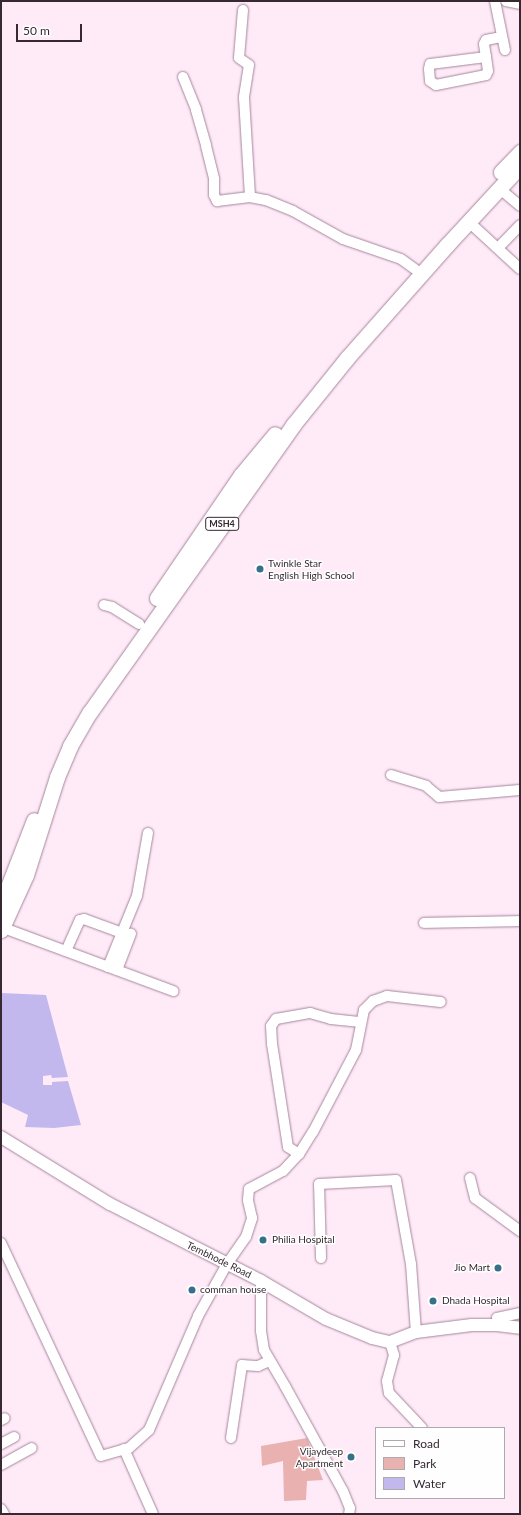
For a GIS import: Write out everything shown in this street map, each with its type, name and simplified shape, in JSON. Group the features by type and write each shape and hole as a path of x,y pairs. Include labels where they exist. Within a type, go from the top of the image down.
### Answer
{"main road":[{"name":"MSH4","path":"1,928 26,875 57,777 70,746 159,604 212,528 293,425 418,271 520,152"},
{"name":"MSH4","path":"418,271 469,222 520,166"},
{"name":"MSH4","path":"1,905 31,827 51,767 64,740 139,624 159,604"}],"street":[{"path":"496,1 505,50"},
{"path":"506,1 520,4"},
{"path":"243,10 240,58 249,65 244,98 250,197"},
{"path":"486,57 430,64 430,81 436,85 486,75 488,71 486,57 484,44 486,40 502,37"},
{"path":"183,77 196,110 214,179 214,195 218,201 250,197 266,200 293,211 342,239 401,259 418,271"},
{"path":"500,189 519,204"},
{"path":"469,222 520,269"},
{"path":"498,248 520,225"},
{"path":"104,605 112,607 139,624"},
{"path":"391,775 426,786 439,797 520,790"},
{"path":"113,969 126,934 137,896 148,833"},
{"path":"66,951 80,920 84,919 126,934"},
{"path":"424,923 520,921"},
{"path":"1,928 173,991"},
{"path":"1,1243 101,1456 129,1448 149,1430 198,1316 227,1264 246,1237 252,1218 248,1200 249,1189 282,1171 299,1154 348,1069 356,1050 364,1010 373,1001 387,996 441,1002"},
{"path":"299,1154 288,1147 272,1044 271,1026 276,1020 310,1013 331,1019 361,1022"},
{"name":"Tembhode Road","path":"1,1137 110,1204 261,1281 326,1319 372,1338 390,1342"},
{"path":"470,1178 475,1198 520,1231"},
{"path":"321,1258 319,1184 396,1180 411,1264 416,1332"},
{"path":"261,1281 261,1331 264,1350 343,1491 350,1508 349,1514"},
{"path":"497,1325 497,1318 520,1313"},
{"path":"421,1427 389,1393 387,1381 394,1355 390,1342 416,1332 472,1325 497,1325 520,1328"},
{"path":"231,1438 242,1365 258,1366 269,1361"},
{"path":"1,1444 14,1437"},
{"path":"1,1465 32,1448"},
{"path":"124,1449 153,1514"},
{"path":"1,1509 4,1514"}],"green space":[{"path":"307,1438 323,1480 307,1481 306,1500 284,1501 283,1461 262,1466 261,1446"}],"water":[{"path":"1,993 46,995 68,1077 52,1078 51,1075 43,1076 43,1085 52,1085 52,1082 68,1081 81,1125 54,1128 25,1127 28,1115 1,1102"}],"place":[{"name":"Twinkle Star English High School","path":"260,569"},
{"name":"Philia Hospital","path":"263,1240"},
{"name":"Jio Mart","path":"498,1268"},
{"name":"comman house","path":"192,1290"},
{"name":"Dhada Hospital","path":"433,1301"},
{"name":"Vijaydeep Apartment","path":"351,1457"}]}
